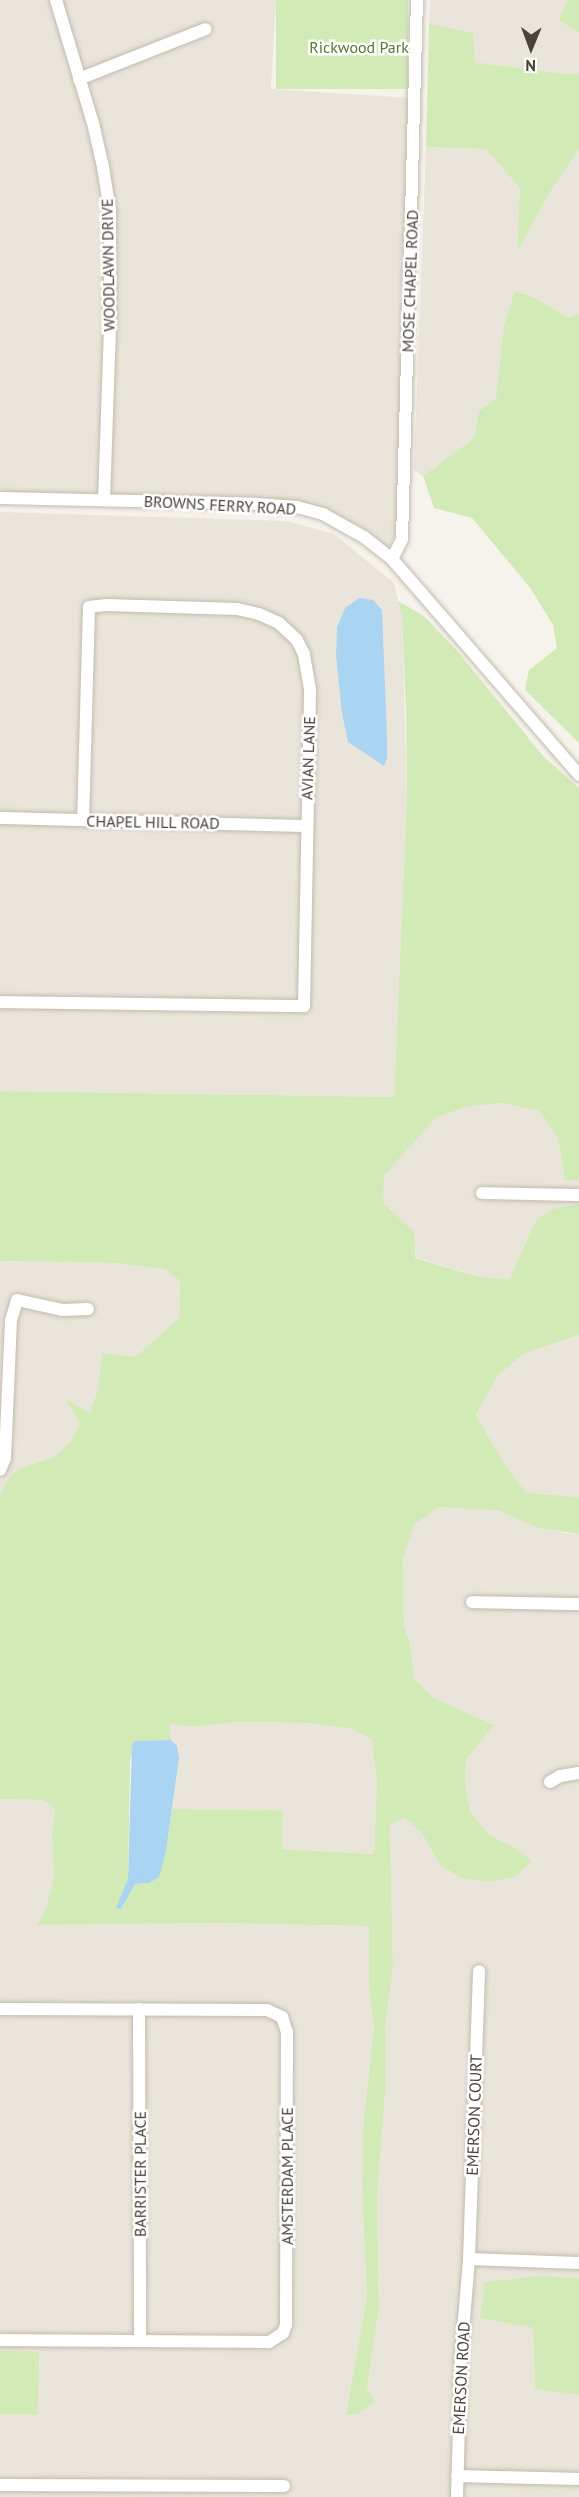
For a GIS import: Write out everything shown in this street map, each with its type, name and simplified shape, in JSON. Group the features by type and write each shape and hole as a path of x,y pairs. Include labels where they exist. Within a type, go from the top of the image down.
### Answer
{"street":[{"name":"WOODLAWN DRIVE","path":"56,0 104,167 110,211 110,328 104,500"},
{"name":"MOSE CHAPEL ROAD","path":"392,559 402,539 417,0"},
{"path":"79,79 206,29"},
{"name":"BROWNS FERRY ROAD","path":"0,498 297,507 323,514 364,537 392,559 579,775"},
{"name":"AVIAN LANE","path":"0,1002 304,1006 310,689 304,654 297,640 279,623 259,614 237,609 106,604 89,607 87,613 83,820"},
{"name":"CHAPEL HILL ROAD","path":"0,818 306,826"},
{"path":"483,1193 579,1196"},
{"path":"0,1470 5,1458 11,1320 17,1300 62,1310 88,1309"},
{"path":"472,1602 579,1604"},
{"path":"550,1782 560,1776 579,1773"},
{"name":"EMERSON COURT","path":"469,2259 478,1971"},
{"name":"BARRISTER PLACE","path":"139,2009 141,2339"},
{"name":"AMSTERDAM PLACE","path":"0,2010 267,2010 282,2017 287,2032 286,2325 283,2333 269,2342 141,2339 0,2340"},
{"path":"469,2259 579,2263"},
{"name":"EMERSON ROAD","path":"457,2497 461,2355 469,2259"},
{"path":"457,2476 579,2479"},
{"path":"0,2485 40,2491 284,2486"}],"shaded area":[{"path":"0,0 276,0 271,89 412,98 397,532 387,547 337,514 302,504 268,498 0,493"},
{"path":"430,0 568,0 558,20 579,33 579,74 475,62 429,24"},
{"path":"426,147 486,149 521,188 517,250 553,187 579,150 579,314 569,318 535,298 501,371 496,398 479,411 474,438 423,476 414,470"},
{"path":"0,512 287,521 334,534 394,583 402,617 407,797 394,1097 0,1091"},
{"path":"503,1103 540,1110 558,1138 565,1179 579,1180 579,1204 552,1209 536,1220 509,1279 479,1277 415,1257 383,1204 383,1175 437,1117 470,1106"},
{"path":"0,1261 113,1263 165,1269 180,1281 179,1318 135,1357 102,1354 98,1388 90,1413 65,1400 80,1424 70,1442 54,1457 24,1467 12,1475 0,1495"},
{"path":"579,1335 579,1497 527,1493 507,1468 476,1415 497,1377 523,1354"},
{"path":"439,1507 499,1511 563,1533 579,1534 579,2278 540,2276 480,2318 533,2328 535,2388 579,2395 579,2497 0,2497 0,1799 43,1800 55,1809 52,1835 54,1876 45,1911 38,1925 219,1923 369,1926 369,1988 374,2026 363,2127 362,2191 367,2296 346,2415 367,2388 379,2308 377,2197 385,2096 385,2027 393,1970 390,1824 406,1818 423,1835 440,1865 514,1847 489,1835 470,1811 465,1782 466,1760 494,1725 432,1697 414,1678 410,1644 404,1625 403,1559 414,1525"},
{"path":"170,1722 190,1727 239,1722 307,1723 352,1729 371,1739 377,1780 374,1854 282,1849 282,1810 172,1809 179,1758 177,1746 171,1740"}],"green space":[{"name":"Rickwood Park","path":"276,0 408,0 408,89 276,89"},
{"path":"568,0 579,0 579,33 558,20"},
{"path":"429,24 473,33 475,62 579,74 579,150 553,187 517,251 520,188 486,149 426,147"},
{"path":"515,291 535,298 569,318 579,314 579,743 525,690 529,670 557,648 553,625 531,589 472,518 434,508 423,476 474,438 479,411 496,398 504,326"},
{"path":"398,601 424,616 458,652 544,757 579,788 579,1180 565,1180 558,1138 540,1111 503,1103 470,1106 437,1117 384,1175 383,1203 414,1232 415,1258 479,1277 509,1279 536,1220 552,1209 579,1204 579,1335 523,1354 497,1377 476,1415 507,1468 527,1493 579,1497 579,1534 539,1528 499,1511 439,1507 414,1525 403,1559 404,1625 410,1644 414,1678 432,1697 494,1725 466,1760 465,1782 470,1811 489,1835 514,1847 532,1861 515,1877 488,1882 462,1878 440,1865 423,1835 406,1818 390,1824 393,1970 385,2027 385,2096 377,2197 379,2308 367,2388 374,2401 358,2414 346,2415 367,2296 362,2191 363,2127 374,2026 369,1988 369,1926 219,1923 37,1925 45,1911 54,1876 52,1835 55,1809 43,1800 0,1799 0,1495 11,1475 24,1467 54,1457 70,1442 80,1424 65,1399 90,1413 98,1388 102,1353 135,1357 179,1318 180,1281 165,1269 113,1263 0,1261 0,1091 394,1097 407,797 402,618","holes":["239,1722 307,1723 352,1729 371,1739 377,1780 374,1854 282,1849 282,1810 172,1809 166,1851 149,1883 135,1884 121,1909 117,1908 128,1879 130,1761 135,1741 171,1740 170,1723 190,1727"]},
{"path":"540,2276 579,2278 579,2395 535,2389 533,2328 480,2318 485,2282"},
{"path":"0,2351 39,2352 38,2415 0,2414"}],"water":[{"path":"359,598 373,600 382,610 387,737 387,758 384,766 348,742 342,713 336,656 337,628 345,608"},
{"path":"171,1740 177,1746 179,1758 166,1851 159,1877 149,1883 135,1884 121,1909 116,1908 128,1879 132,1744 134,1741"}]}
